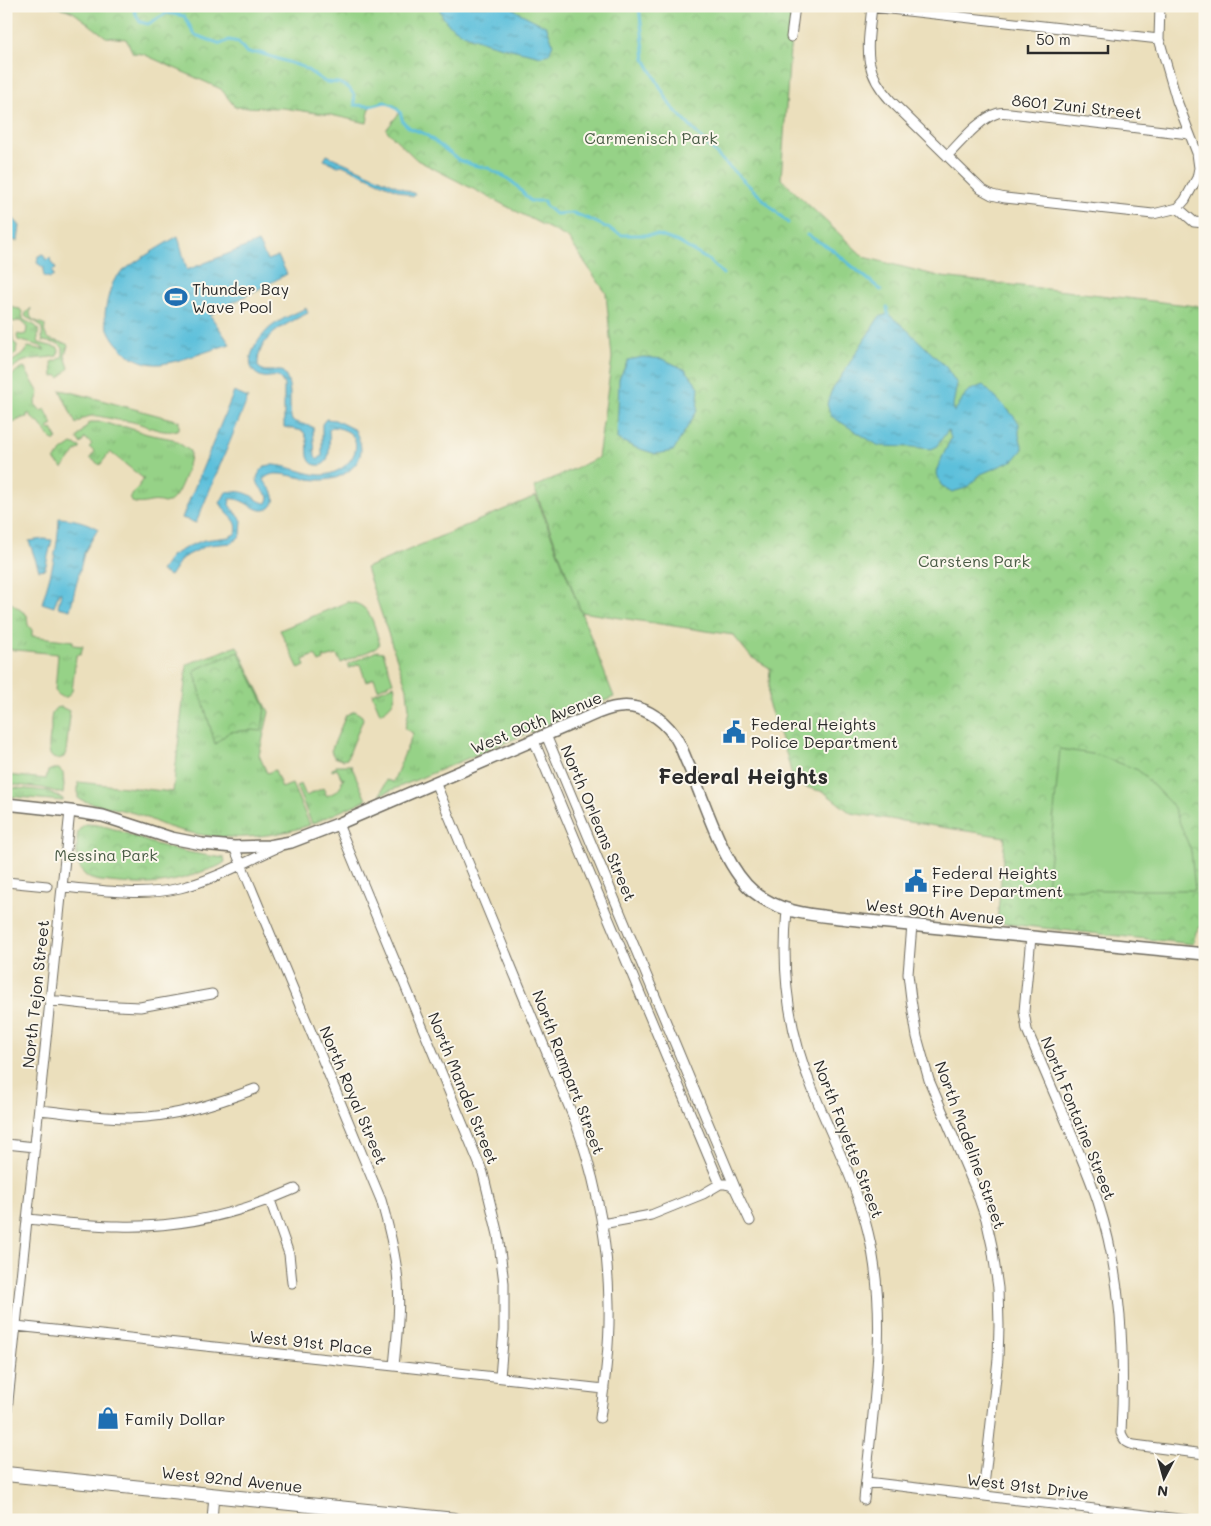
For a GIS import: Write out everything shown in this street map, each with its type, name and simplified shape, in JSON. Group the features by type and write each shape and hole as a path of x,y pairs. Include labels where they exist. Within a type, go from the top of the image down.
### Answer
{"main road":[{"name":"West 92nd Avenue","path":"6,1474 455,1520"}],"street":[{"path":"791,37 795,6"},
{"path":"1159,39 872,7 868,53 874,79 882,92 981,190 1005,198 1153,214 1178,208 1186,200 1195,184 1198,173 1197,153 1168,75 1159,39 1160,6"},
{"name":"8601 Zuni Street","path":"947,156 986,119 1000,112 1189,134"},
{"path":"1178,208 1194,222 1205,223"},
{"name":"West 90th Avenue","path":"62,886 127,892 155,892 180,888 338,824 594,715 619,706 628,706 644,710 661,721 675,736 733,868 754,892 787,910 804,914 1205,954"},
{"name":"North Orleans Street","path":"546,735 750,1221"},
{"name":"North Orleans Street","path":"534,740 720,1184"},
{"name":"North Rampart Street","path":"435,782 575,1120 591,1171 602,1224 609,1305 608,1341 600,1418"},
{"name":"West 90th Avenue","path":"6,804 70,810 103,816 183,841 214,846 269,846 291,842"},
{"name":"North Tejon Street","path":"6,1420 70,810"},
{"name":"North Mandel Street","path":"338,824 483,1173 498,1234 504,1283 504,1330 500,1377"},
{"name":"North Royal Street","path":"234,847 381,1200 393,1246 397,1274 398,1323 394,1366"},
{"path":"6,882 47,886"},
{"name":"North Fayette Street","path":"787,910 784,970 788,1007 794,1032 811,1088 856,1192 876,1269 879,1304 878,1355 864,1500"},
{"name":"North Orleans Street","path":"612,927 624,922"},
{"name":"North Madeline Street","path":"912,924 908,974 917,1037 929,1080 976,1190 986,1219 998,1288 998,1359 983,1496"},
{"name":"North Fontaine Street","path":"1031,936 1026,977 1025,1023 1091,1180 1099,1204 1114,1268 1122,1331 1123,1394 1121,1433 1127,1443 1205,1454"},
{"path":"50,1000 94,1005 140,1007 212,994"},
{"path":"664,1051 676,1046"},
{"path":"38,1110 110,1118 151,1117 204,1107 255,1089"},
{"path":"6,1144 35,1147"},
{"path":"602,1224 650,1215 703,1194 720,1184 730,1185 737,1192"},
{"path":"27,1219 83,1225 170,1224 218,1216 270,1200 295,1189"},
{"path":"270,1200 289,1254 292,1283"},
{"name":"West 91st Place","path":"16,1326 604,1389"},
{"name":"West 91st Drive","path":"866,1482 1188,1520"},
{"path":"212,1520 214,1495"}],"green space":[{"name":"Carstens Park","path":"50,6 793,6 781,179 864,257 942,277 1205,307 1205,928 1200,927 1196,932 1193,944 997,923 1005,837 851,813 824,792 794,784 787,756 768,703 770,668 751,657 733,635 581,612 534,487 598,458 612,358 606,293 568,238 417,160 386,130 400,112 386,102 370,106 367,123 331,115 283,108 235,107 221,89 143,54 133,53 126,39 106,37 73,12"},
{"path":"7,304 20,309 23,319 37,327 39,343 58,348 59,351 57,356 22,362 16,365 6,377 9,353 6,343 6,316 8,324 12,327 13,342 17,345 16,353 11,358 11,362 25,353 28,347 45,350 40,346 18,340 18,334 26,334 27,327 24,322 12,321 6,307"},
{"path":"31,308 30,316 45,325 46,336 68,345 65,356 69,368 60,378 56,375 53,377 52,362 58,360 63,355 63,348 59,344 43,341 41,326 25,316"},
{"path":"24,367 39,393 35,404 41,411 45,409 53,425 48,428 52,429 57,438 55,441 30,414 6,426 6,392 8,384 11,377"},
{"path":"60,390 179,421 179,429 162,431 130,421 93,416 89,416 76,424"},
{"path":"90,422 103,422 173,439 190,451 184,477 172,500 164,503 155,501 141,504 132,502 130,498 144,479 110,452 100,465 90,458 95,452 89,447 92,444 85,438 81,444 77,438"},
{"path":"72,444 80,447 80,449 63,468 54,460"},
{"path":"536,496 614,697 380,795 386,780 393,782 413,733 405,729 409,709 407,689 366,568"},
{"path":"6,599 27,615 32,636 73,641 73,645 83,646 81,653 76,656 72,691 67,697 61,697 55,691 58,654 6,649"},
{"path":"347,602 355,603 367,610 380,644 376,648 341,663 337,655 325,658 324,656 324,660 319,662 315,655 303,660 305,666 299,669 280,630"},
{"path":"237,646 269,712 259,755 267,773 275,770 282,788 292,784 310,825 275,834 257,836 222,837 204,835 186,832 135,813 94,804 78,798 78,782 173,792 187,664"},
{"path":"377,651 383,652 393,682 378,689 374,678 366,682 360,664 349,668 348,664"},
{"path":"238,652 265,707 262,731 229,732 215,744 194,670"},
{"path":"394,685 395,694 393,702 380,713 372,694"},
{"path":"61,707 69,711 70,716 66,752 64,757 58,759 53,758 49,751 49,746 52,715 56,708"},
{"path":"355,711 363,719 347,759 343,760 334,757 331,751 346,715"},
{"path":"1060,749 1098,755 1138,770 1173,806 1191,851 1195,890 1047,888"},
{"path":"336,765 351,765 366,800 312,824 296,786 301,784 306,796 323,788 327,796 333,793 338,790 344,779 342,779 337,769 332,771 332,769 337,767"},
{"path":"59,769 63,773 63,794 43,788 6,784 6,775 46,779 48,771"},
{"path":"6,787 48,791 63,799 63,801 6,796"},
{"name":"Messina Park","path":"86,824 104,826 166,847 224,858 225,862 215,868 168,882 147,884 93,880 82,872 77,858 78,833 80,828"}],"water":[{"path":"439,6 511,6 518,12 547,27 553,44 549,54 541,56 487,43 460,32 449,25 442,16"},
{"path":"327,155 415,194 413,197 342,165 338,166 324,160"},
{"path":"7,215 11,216 20,226 18,241 6,240"},
{"name":"Thunder Bay Wave Pool","path":"178,236 187,270 258,242 267,260 278,256 287,274 210,315 230,344 177,361 150,364 132,357 116,343 107,326 105,316 107,302 113,283 120,274 144,256"},
{"path":"43,254 46,260 50,258 56,269 52,271 54,276 50,278 44,276 44,268 37,263 38,256"},
{"path":"306,308 308,313 282,327 267,340 262,347 258,367 264,371 282,371 286,377 290,389 292,421 313,427 315,456 318,459 322,456 322,424 326,419 335,420 355,430 361,448 360,457 354,466 342,475 329,479 316,480 280,474 271,475 264,479 271,489 274,503 266,510 256,509 235,499 230,499 229,505 242,520 241,535 231,543 208,545 182,558 170,576 161,571 171,556 204,540 229,537 236,533 237,527 235,522 220,503 226,492 245,493 267,503 269,498 259,486 257,479 260,471 266,466 278,465 323,475 344,467 351,460 356,443 352,436 345,430 332,427 329,429 329,451 326,462 322,465 316,465 310,462 307,439 303,431 284,427 284,385 281,380 276,377 262,377 252,370 251,356 264,334 287,317"},
{"path":"888,314 946,367 957,384 953,405 954,412 968,391 983,385 1010,412 1019,423 1019,435 1023,449 1014,460 981,474 966,488 952,492 941,485 936,471 951,438 948,430 936,447 931,449 879,446 831,416 827,404 831,392 879,317"},
{"path":"643,357 663,359 686,370 699,387 697,411 673,451 656,454 617,439 619,379 628,360"},
{"path":"234,392 248,398 196,523 182,518"},
{"path":"59,518 79,521 98,529 84,553 70,610 58,607 61,593 59,592 54,607 42,603 54,561"},
{"path":"52,540 45,569 39,570 29,541"}],"waterway":[{"path":"132,6 140,22 148,24 167,13 184,16 195,35 221,44 229,40 238,42 247,53 260,53 303,67 325,82 339,83 349,88 354,95 355,105 370,106 385,102 394,106 400,112 403,122 410,128 425,134 459,160 488,168 507,178 530,201 544,201 545,205 555,214 573,213 622,235 658,235 678,242 710,261 723,274"},
{"path":"639,6 645,59 670,105 721,159 788,223"},
{"path":"807,235 830,248 881,290"},
{"path":"887,307 888,314"}],"place":[{"name":"Thunder Bay Wave Pool","path":"176,297"},
{"name":"Federal Heights Police Department","path":"734,732"},
{"name":"Federal Heights Fire Department","path":"916,881"},
{"name":"Family Dollar","path":"108,1418"}],"district":[{"name":"Federal Heights","path":"743,775"}],"park label":[{"name":"Carmenisch Park","path":"651,137"}]}
